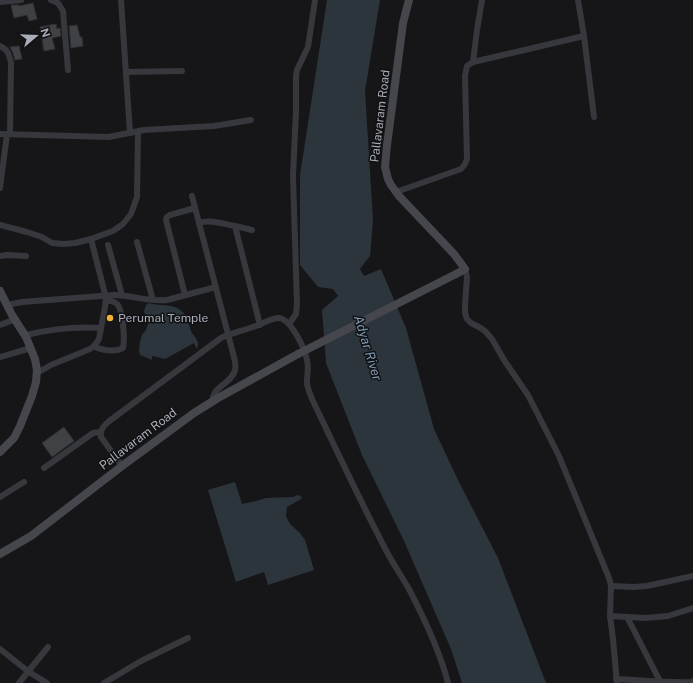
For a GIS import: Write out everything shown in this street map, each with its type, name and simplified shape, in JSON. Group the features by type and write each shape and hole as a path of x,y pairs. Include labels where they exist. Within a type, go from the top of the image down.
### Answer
{"street":[{"path":"0,2 21,0"},
{"path":"51,0 58,3 63,11 68,70"},
{"path":"121,0 130,133"},
{"path":"289,324 296,314 297,304 292,181 297,70 308,46 315,0"},
{"name":"Pallavaram Road","path":"0,554 31,536 122,466 214,400 298,354 465,269 454,254 396,192 388,179 385,167 404,23 409,0"},
{"path":"472,62 482,0"},
{"path":"578,0 594,117"},
{"path":"396,192 461,169 465,164 467,159 465,76 467,66 472,62 584,36"},
{"path":"0,46 9,54 11,63 8,134 0,188"},
{"path":"126,72 182,71"},
{"path":"0,134 109,137 157,129 214,126 251,120"},
{"path":"0,225 42,237 52,243 63,244 92,239 113,231 131,214 137,197 138,132"},
{"path":"192,196 235,361 235,370 231,378 214,392 214,400"},
{"path":"185,295 166,220 170,215 195,208"},
{"path":"199,223 212,221 252,230"},
{"path":"235,226 260,325"},
{"path":"37,373 51,365 90,349 99,339 106,298 92,239"},
{"path":"137,242 153,300"},
{"path":"108,246 122,295"},
{"path":"0,256 26,256"},
{"path":"465,269 467,277 465,305 467,318 485,331 492,339 504,360 528,395 559,456 609,578 611,586 610,616 616,681 670,683 693,681"},
{"path":"7,305 22,302 106,298 122,295 153,300 167,300 216,287"},
{"path":"0,291 26,336 31,348 37,373 32,396 17,432 14,438 0,452"},
{"path":"94,346 101,350 119,350 123,348 124,344 121,312 114,302 106,298"},
{"path":"0,325 16,319"},
{"path":"122,466 101,437 103,427 108,422 213,344 228,335 274,319 284,319 294,331 308,361 308,389 368,515 409,590 430,634 448,683"},
{"path":"26,336 53,329 84,327 101,328"},
{"path":"0,357 31,348"},
{"path":"44,468 93,432 101,432"},
{"path":"0,497 24,482"},
{"path":"611,586 646,586 693,576"},
{"path":"610,616 646,618 668,616 693,608"},
{"path":"627,617 661,682"},
{"path":"104,683 141,661 188,638"},
{"path":"20,683 48,647"},
{"path":"0,649 29,672 47,683"}],"water":[{"name":"Adyar River","path":"327,0 380,0 365,91 373,220 370,256 360,269 364,276 381,269 406,328 434,429 498,558 546,683 462,683 451,649 404,541 362,455 326,363 322,310 338,296 333,289 318,287 300,265 300,175"},
{"path":"149,303 178,308 182,311 197,341 197,349 194,343 165,359 152,356 152,360 140,355 140,341 148,324 144,311 146,305"},
{"path":"235,482 242,504 266,498 293,497 298,495 302,497 287,507 286,516 290,524 305,540 314,570 268,585 264,572 236,582 208,490"}],"building":[{"path":"33,3 37,19 29,21 27,15 14,18 11,5 19,6"},
{"path":"56,24 57,29 60,28 61,36 52,38 55,49 44,51 40,27"},
{"path":"77,25 80,37 82,37 83,46 71,48 69,26"},
{"path":"19,46 22,59 15,60 10,47"},
{"path":"64,427 74,441 52,457 42,443"}],"place":[{"name":"Perumal Temple","path":"110,318"}]}
